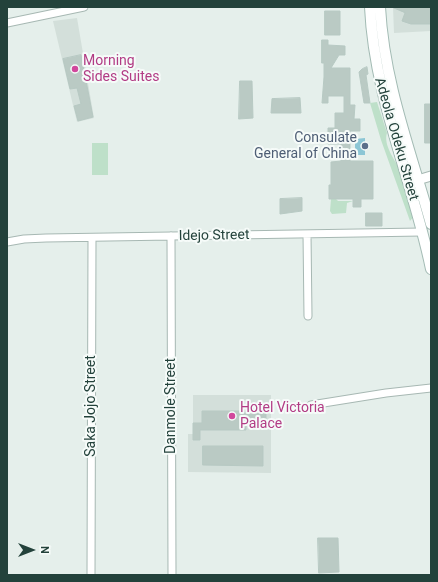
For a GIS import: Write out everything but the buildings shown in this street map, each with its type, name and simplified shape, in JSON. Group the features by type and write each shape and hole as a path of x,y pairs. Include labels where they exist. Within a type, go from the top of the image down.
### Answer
{"main road":[{"name":"Adeola Odeku Street","path":"370,7 376,63 381,88 431,224"},
{"name":"Adeola Odeku Street","path":"380,7 389,82 414,181 422,232 431,269"}],"street":[{"path":"7,23 73,8 84,7"},
{"path":"414,181 431,176"},
{"name":"Idejo Street","path":"7,242 24,239 422,232"},
{"path":"307,234 308,316"},
{"name":"Danmole Street","path":"171,236 172,575"},
{"name":"Saka Jojo Street","path":"91,575 92,238"},
{"path":"311,405 386,393 431,388"}],"shaded area":[{"path":"393,7 431,7 431,31 394,33"},
{"name":"Morning Sides Suites","path":"77,18 94,118 77,122 53,21"},
{"path":"193,395 271,395 271,473 188,472 188,434 193,434"}],"green space":[{"path":"377,102 387,133 386,138 388,147 407,187 415,215 410,221 381,140 370,103"},
{"path":"92,143 108,143 108,175 92,175"},
{"path":"331,199 336,199 338,201 353,201 347,203 346,213 332,214 330,211"}],"water":[{"path":"365,138 365,155 355,155 355,139"}],"place":[{"name":"Morning Sides Suites","path":"75,69"},
{"name":"Consulate General of China","path":"365,146"},
{"name":"Hotel Victoria Palace","path":"232,416"}]}
